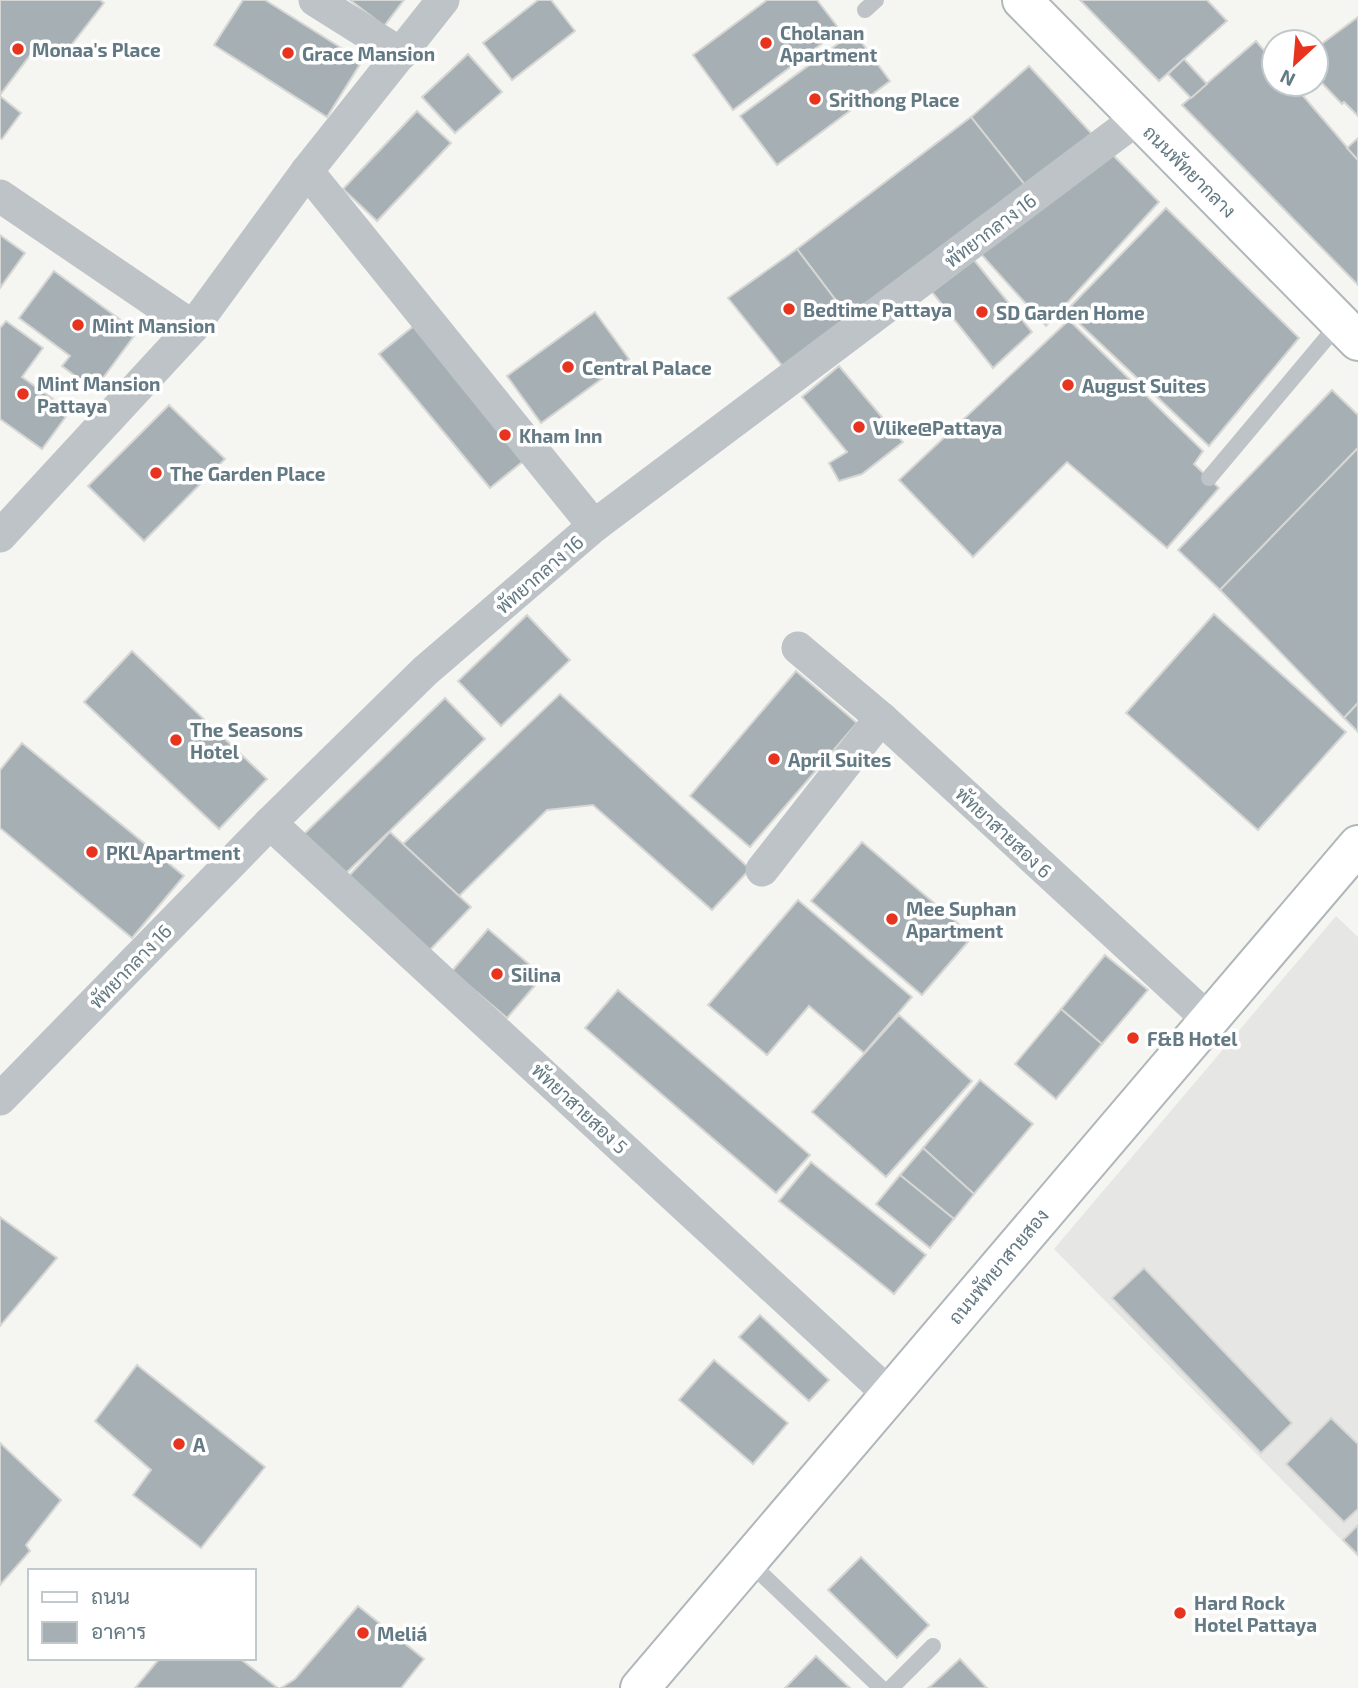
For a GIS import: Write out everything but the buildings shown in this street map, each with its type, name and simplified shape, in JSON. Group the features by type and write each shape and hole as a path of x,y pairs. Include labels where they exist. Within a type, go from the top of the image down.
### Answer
{"main road":[{"name":"ถนนพัทยากลาง","path":"1022,0 1138,118 1352,323"},
{"name":"ถนนพัทยาสายสอง","path":"640,1688 1358,845"}],"street":[{"path":"314,0 401,54"},
{"path":"0,536 192,327 307,171 443,0"},
{"name":"พัทยากลาง 16","path":"0,1099 270,823 425,671 594,526 1138,118"},
{"path":"307,171 594,526"},
{"path":"0,196 192,327"},
{"name":"พัทยาสายสอง 6","path":"798,648 881,718 1208,1019"},
{"path":"762,870 881,718"},
{"name":"พัทยาสายสอง 5","path":"270,823 889,1394"}],"lane":[{"path":"1209,478 1352,323"},
{"path":"748,1561 881,1688"},
{"path":"891,1688 933,1647"}],"shaded area":[{"path":"1336,916 1358,937 1358,1557 1054,1249"}],"place":[{"name":"Cholanan Apartment","path":"766,43"},
{"name":"Monaa's Place","path":"18,49"},
{"name":"Grace Mansion","path":"288,53"},
{"name":"Srithong Place","path":"815,99"},
{"name":"Bedtime Pattaya","path":"789,309"},
{"name":"SD Garden Home","path":"982,312"},
{"name":"Mint Mansion","path":"78,325"},
{"name":"Central Palace","path":"568,367"},
{"name":"August Suites","path":"1068,385"},
{"name":"Mint Mansion Pattaya","path":"23,394"},
{"name":"Vlike@Pattaya","path":"859,427"},
{"name":"Kham Inn","path":"505,435"},
{"name":"The Garden Place","path":"156,473"},
{"name":"The Seasons Hotel","path":"176,740"},
{"name":"April Suites","path":"774,759"},
{"name":"PKL Apartment","path":"92,852"},
{"name":"Mee Suphan Apartment","path":"892,919"},
{"name":"Silina","path":"497,974"},
{"name":"F&B Hotel","path":"1133,1038"},
{"name":"A","path":"179,1444"},
{"name":"Hard Rock Hotel Pattaya","path":"1180,1613"},
{"name":"Meliá","path":"363,1633"}]}
